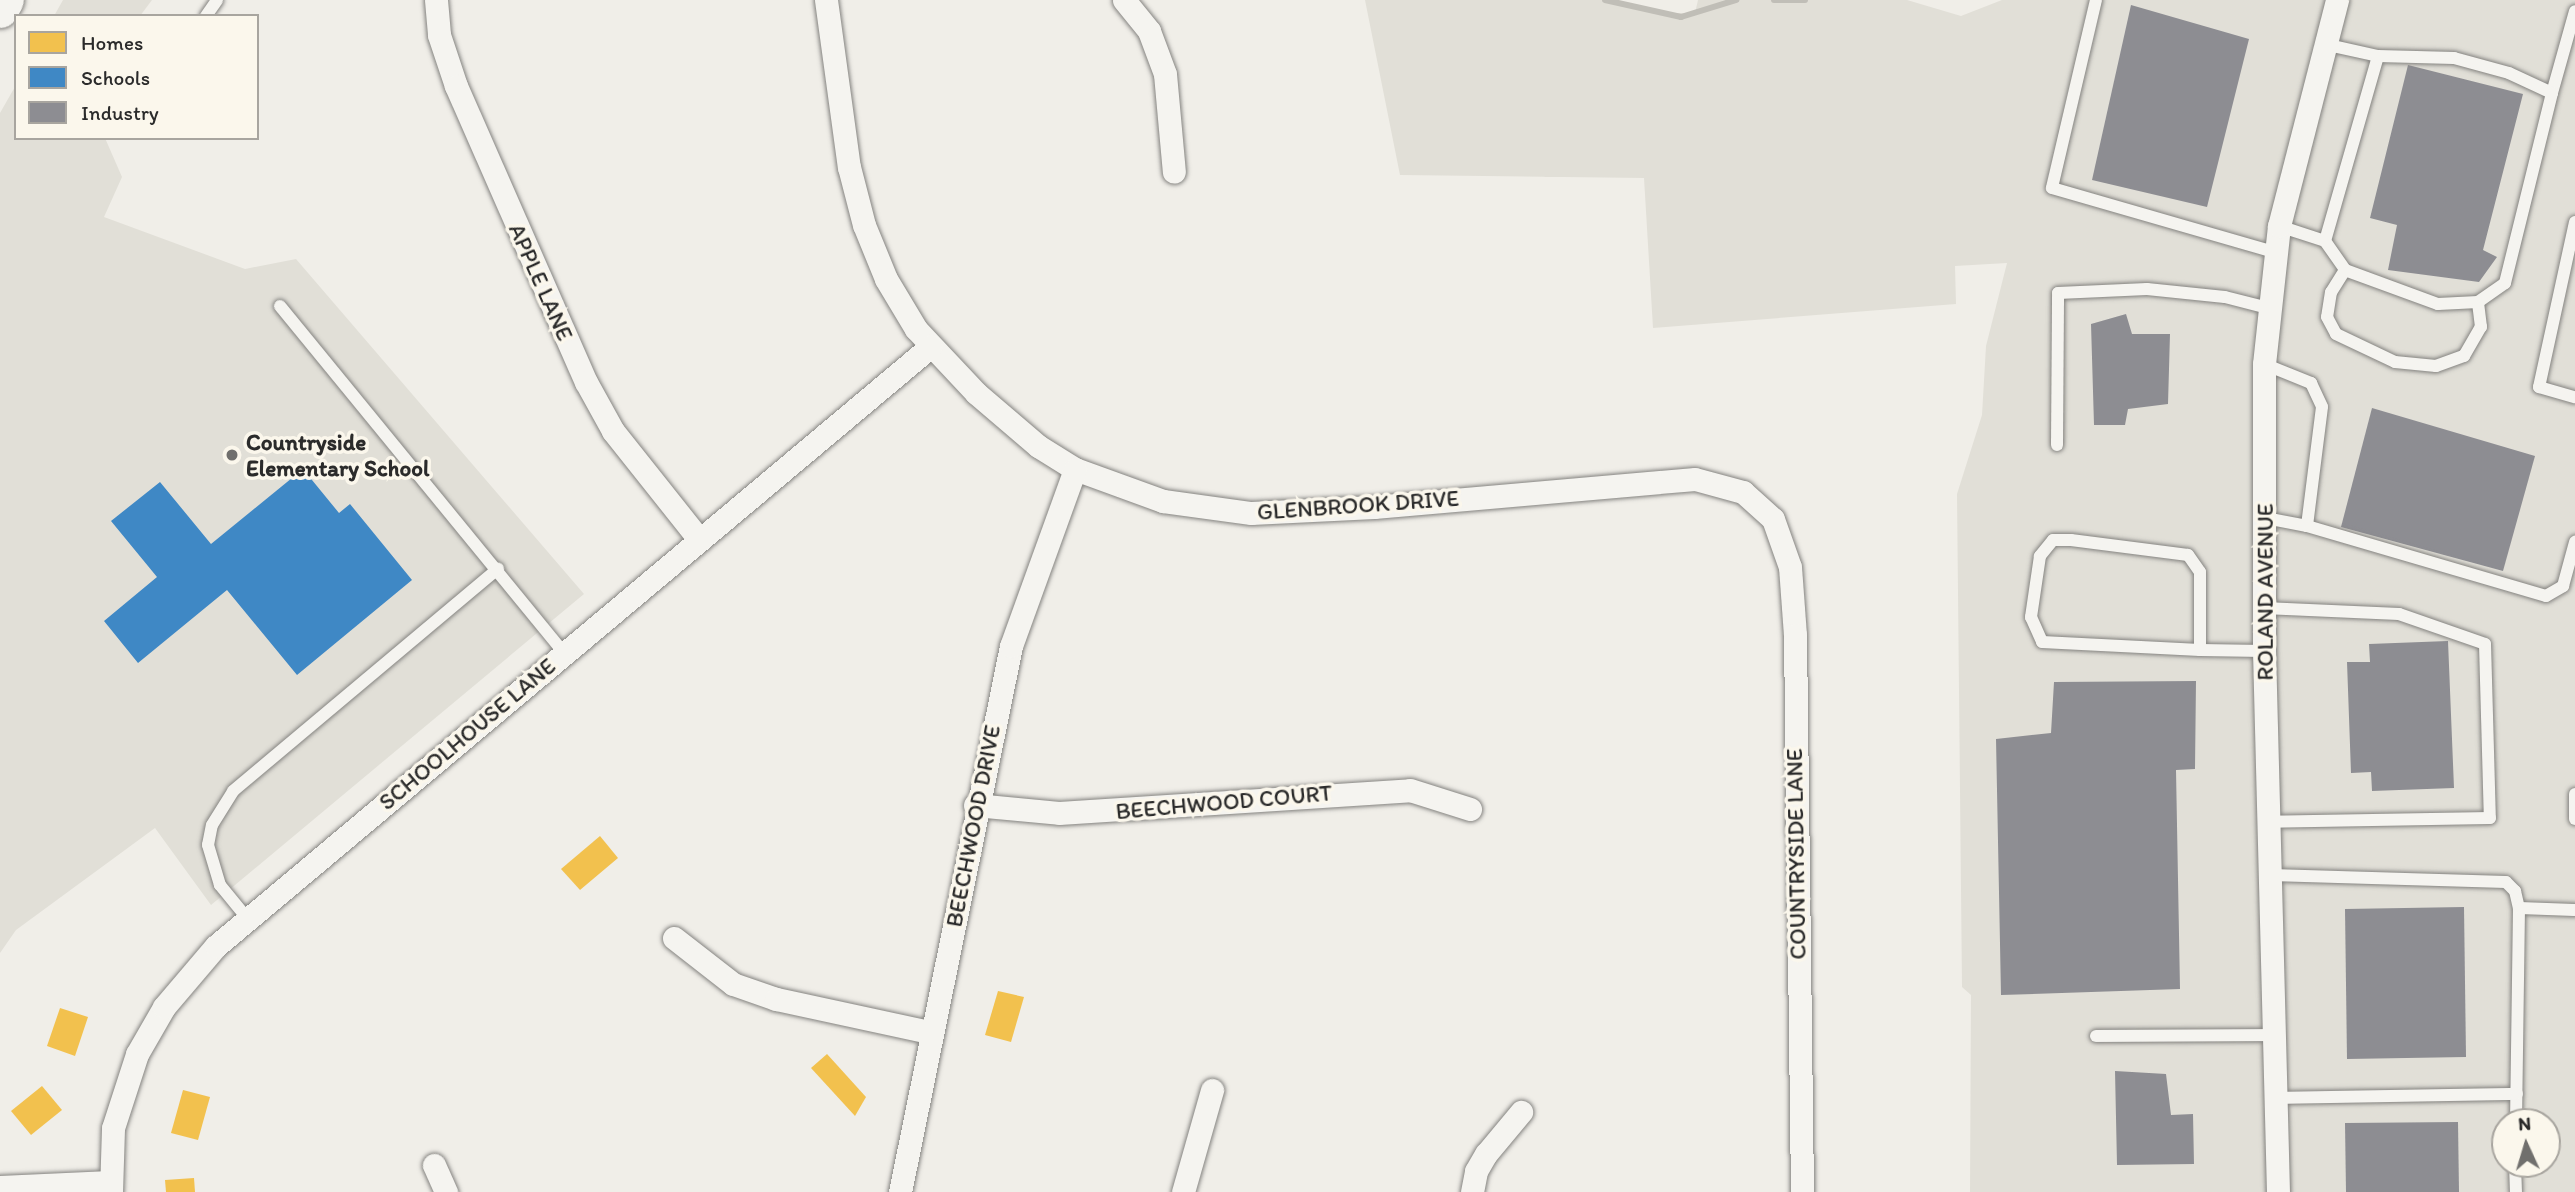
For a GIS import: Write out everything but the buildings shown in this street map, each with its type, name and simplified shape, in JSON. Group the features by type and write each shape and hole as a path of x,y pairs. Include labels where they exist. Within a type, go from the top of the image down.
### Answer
{"highway":[{"path":"0,9 5,0"}],"street":[{"name":"APPLE LANE","path":"436,0 439,36 456,86 586,382 613,431 698,537"},
{"name":"GLENBROOK DRIVE","path":"826,0 842,127 864,225 886,279 931,346 996,412 1075,469 1163,501 1251,513 1374,507 1695,478 1743,492 1773,519"},
{"path":"1124,0 1149,32 1164,74 1174,172"},
{"name":"ROLAND AVENUE","path":"2278,1192 2278,1098 2264,651 2264,363 2279,226 2337,0"},
{"name":"SCHOOLHOUSE LANE","path":"110,1187 119,1104 149,1031 197,965 247,918 564,653 698,537 931,346"},
{"name":"BEECHWOOD DRIVE","path":"900,1192 975,805 1014,636 1075,469"},
{"name":"COUNTRYSIDE LANE","path":"1773,519 1790,567 1795,635 1802,1192"},
{"name":"BEECHWOOD COURT","path":"975,805 1059,813 1410,790 1470,809"},
{"path":"674,938 733,984 776,999 929,1032"},
{"path":"1183,1192 1212,1090"},
{"path":"1472,1192 1476,1171 1486,1154 1521,1112"},
{"path":"435,1165 446,1192"},
{"path":"0,1187 110,1187"}],"lane":[{"path":"2096,0 2052,188 2274,253"},
{"path":"2279,226 2325,241 2345,270 2438,304 2478,302 2505,283 2575,11"},
{"path":"2324,44 2378,56 2454,58 2509,73 2552,93"},
{"path":"2325,241 2378,56"},
{"path":"2575,222 2539,387 2575,397"},
{"path":"2345,270 2329,305 2327,317 2336,334 2395,362 2436,366 2464,356 2481,327 2478,302"},
{"path":"2056,445 2058,293 2147,289 2225,298 2268,308"},
{"path":"280,306 498,569 564,653"},
{"path":"2264,363 2311,383 2322,407 2307,526"},
{"path":"2265,517 2307,526 2546,596 2563,586 2575,542"},
{"path":"2200,650 2200,572 2188,555 2053,540 2040,556 2031,617 2042,642 2200,650 2264,651"},
{"path":"247,918 220,885 208,845 215,818 233,791 498,569"},
{"path":"2264,608 2399,614 2485,644 2490,818 2270,822"},
{"path":"2575,794 2575,818"},
{"path":"2271,875 2506,882 2515,891 2519,908 2516,1108"},
{"path":"2519,908 2575,910"},
{"path":"2095,1036 2276,1035"},
{"path":"2278,1098 2516,1094"}],"shaded area":[{"path":"63,0 152,0 142,14 55,14"},
{"path":"1365,0 1614,0 1663,13 1695,13 1698,0 1907,0 1961,16 2002,0 2575,0 2575,1192 1970,1192 1971,995 1962,987 1957,494 1982,415 1986,346 2007,263 1955,266 1956,304 1653,328 1644,178 1400,175"},
{"name":"Countryside Elementary School","path":"14,88 14,140 106,140 122,177 104,217 245,269 296,259 584,594 211,905 155,828 16,930 0,953 0,113"}],"waterway":[{"path":"1605,0 1681,17 1736,0"},
{"path":"1774,0 1805,0"}],"place":[{"name":"Countryside Elementary School","path":"232,455"}]}
